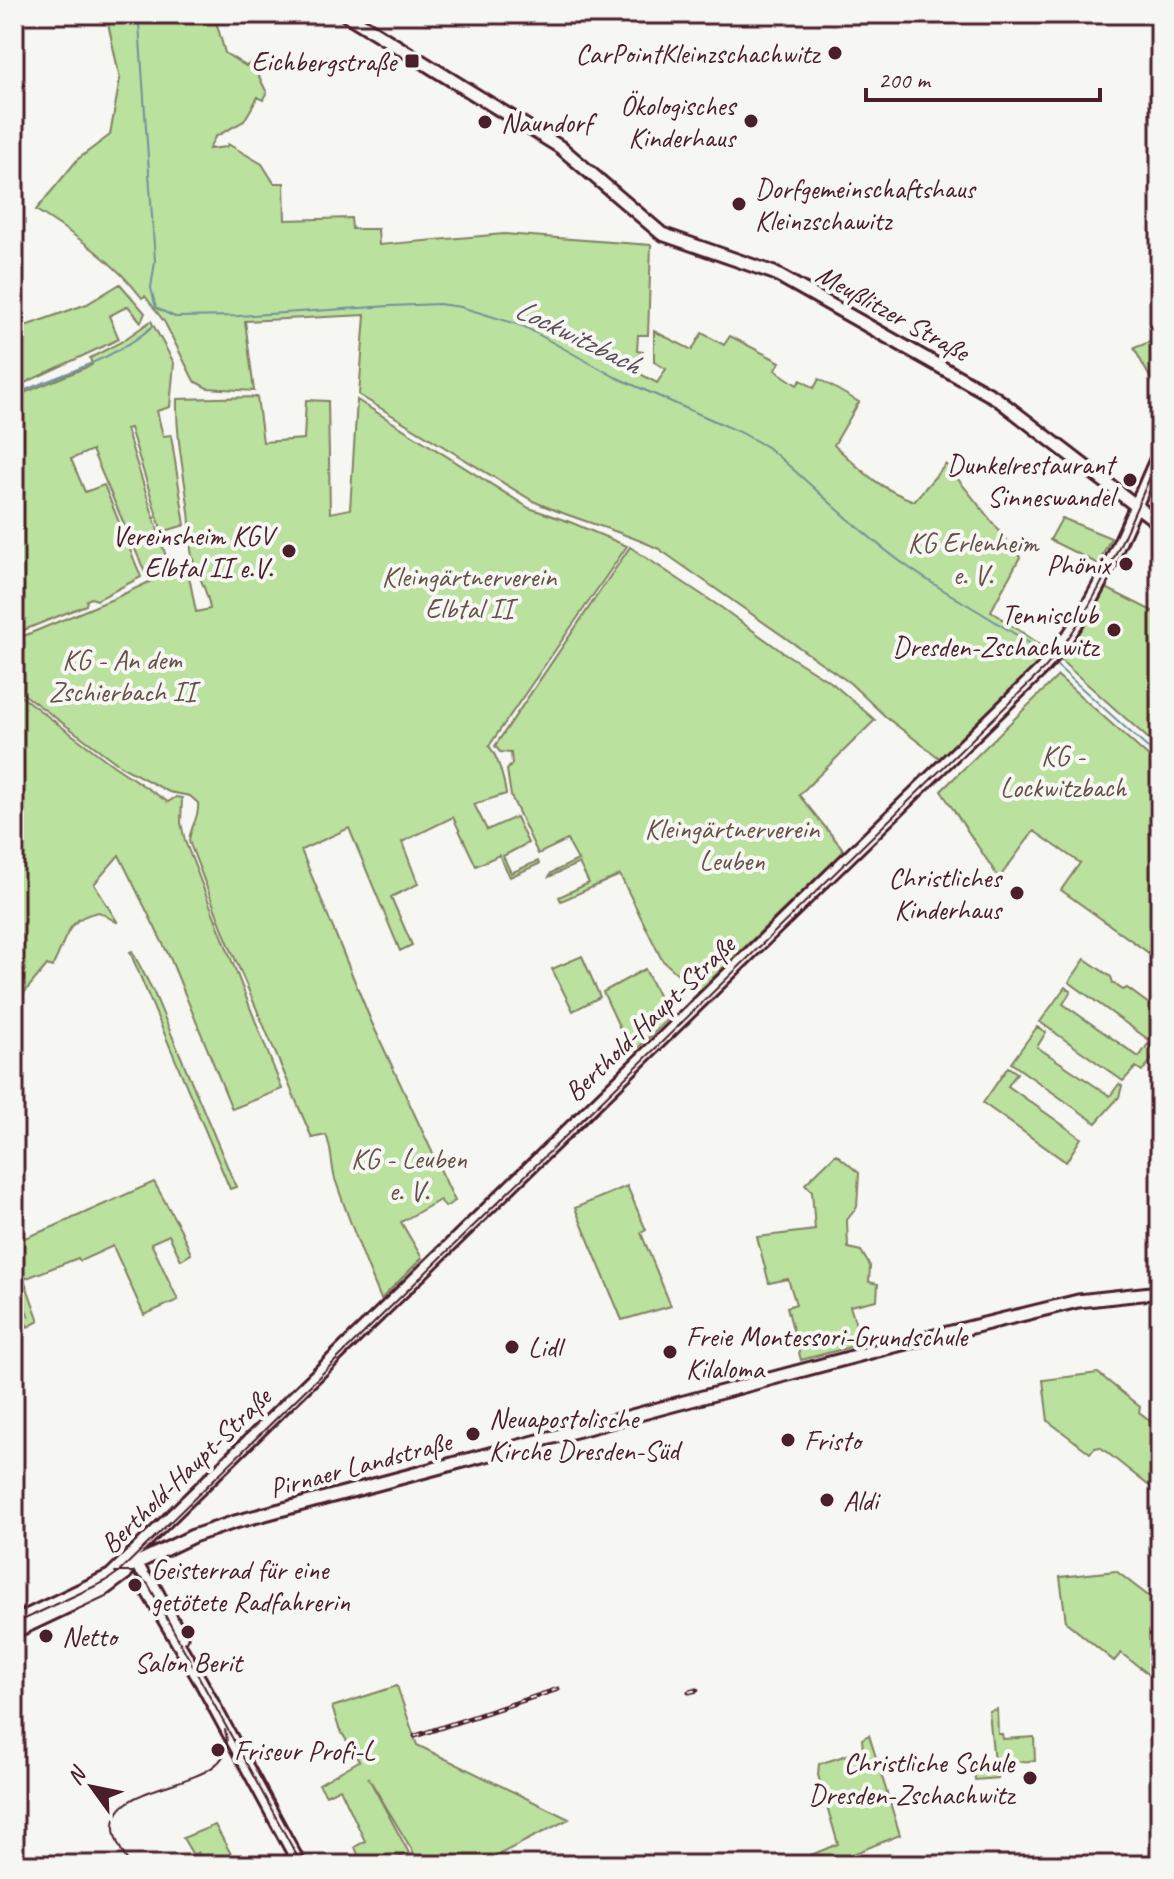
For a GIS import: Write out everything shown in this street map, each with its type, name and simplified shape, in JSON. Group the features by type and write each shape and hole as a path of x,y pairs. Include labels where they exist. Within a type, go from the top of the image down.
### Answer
{"street":[{"name":"Meußlitzer Straße","path":"345,14 560,147 662,234 774,273 984,390 1017,412 1160,524"},
{"name":"Berthold-Haupt-Straße","path":"14,1622 110,1576 134,1560 1042,669 1090,603 1160,451"},
{"name":"Pirnaer Landstraße","path":"14,1632 109,1587 134,1560 221,1527 886,1348 1078,1301 1160,1292"},
{"path":"134,1560 148,1592 201,1682 300,1865"}],"green space":[{"name":"KG Erlenheim e. V.","path":"106,14 214,14 225,53 246,66 252,62 267,93 263,100 258,97 244,121 215,137 209,149 228,144 262,164 274,183 284,183 285,220 351,218 352,229 378,229 379,245 504,234 651,245 648,335 638,335 637,351 643,352 631,369 657,383 666,369 654,362 654,331 692,350 702,333 724,345 730,336 780,362 775,370 797,385 801,380 814,388 819,379 859,402 834,445 880,484 914,501 946,464 1020,557 991,611 1048,650 1041,661 942,760 887,718 850,683 659,549 533,501 359,395 365,315 245,321 254,391 207,388 194,381 165,323 145,296 142,298 119,272 93,250 36,210 78,159 110,135 120,79"},
{"path":"120,284 145,313 141,322 128,306 109,316 119,339 14,388 14,330 87,304"},
{"path":"151,321 174,363 170,407 157,411 163,436 171,435 185,525 162,532 130,428 126,429 169,566 147,577 92,450 71,459 85,492 104,485 141,577 97,600 87,600 86,605 14,634 14,397 92,365 90,358"},
{"path":"1160,338 1160,396 1134,348"},
{"path":"257,397 263,442 304,439 306,400 328,401 330,513 350,509 357,400 529,508 627,546 489,746 500,768 506,794 474,804 487,830 516,817 528,843 503,856 511,873 538,861 539,864 510,877 499,855 476,866 453,817 402,842 418,884 391,897 412,945 400,951 349,828 301,850 371,1021 455,1201 445,1207 440,1200 401,1222 422,1258 381,1299 335,1179 326,1135 312,1138 227,940 189,841 198,803 190,796 169,792 122,767 14,687 14,640 183,566 187,566 196,612 210,609 191,550 177,399"},
{"path":"1062,518 1111,538 1098,564 1050,540"},
{"name":"Kleingärtnerverein Leuben","path":"630,547 832,683 875,720 799,795 843,849 842,853 698,992 662,960 620,875 561,901 559,897 589,883 579,863 549,877 551,873 578,860 567,840 538,854 511,796 507,770 512,764 511,753 500,752 495,746"},
{"path":"1106,588 1154,612 1160,606 1160,749 1059,659 1076,638"},
{"name":"KG - Lockwitzbach","path":"1058,676 1160,767 1160,961 1061,890 1080,863 1034,831 999,878 941,791"},
{"path":"14,691 168,802 176,797 182,798 181,823 185,841 282,1089 232,1109 171,960 119,855 94,884 118,923 99,912 79,919 68,932 52,967 47,965 14,1005"},
{"path":"132,951 154,993 236,1187 230,1189"},
{"path":"582,956 600,997 573,1011 552,969"},
{"path":"1085,959 1111,977 1113,983 1123,990 1127,988 1160,1012 1160,1041 1156,1045 1069,982"},
{"path":"645,969 669,1018 634,1052 630,1050 603,992"},
{"path":"1065,987 1071,991 1063,1004 1139,1057 1148,1044 1152,1048 1152,1058 1142,1071 1136,1067 1123,1081 1040,1022"},
{"path":"1037,1027 1046,1032 1037,1047 1110,1096 1119,1084 1122,1086 1119,1097 1096,1123 1011,1063"},
{"path":"1008,1067 1017,1073 1008,1086 1081,1138 1066,1162 983,1103"},
{"path":"836,1154 859,1173 857,1207 847,1220 848,1248 861,1251 870,1266 869,1282 878,1284 877,1300 850,1306 862,1344 801,1360 787,1307 796,1304 788,1279 769,1283 757,1237 815,1230 812,1191 805,1184"},
{"path":"154,1182 191,1254 181,1260 169,1235 151,1243 178,1300 144,1315 113,1246 80,1261 78,1258 24,1279 39,1321 28,1327 22,1316 14,1320 14,1242"},
{"path":"627,1186 646,1230 641,1233 671,1306 622,1320 575,1208"},
{"path":"1098,1373 1140,1407 1139,1412 1160,1428 1160,1485 1148,1485 1100,1447 1090,1453 1048,1421 1043,1380"},
{"path":"1116,1571 1160,1605 1160,1683 1121,1653 1114,1661 1066,1622 1060,1577"},
{"path":"397,1686 417,1745 569,1819 478,1865 421,1865 368,1777 409,1853 383,1865 362,1865 355,1847 365,1841 340,1788 326,1795 319,1784 359,1761 339,1728 332,1707"},
{"path":"997,1709 998,1734 1002,1734 1003,1739 1034,1737 1035,1761 997,1762 998,1778 975,1780 974,1765 994,1763 989,1711"},
{"path":"869,1735 900,1835 826,1865 795,1865 838,1844 818,1775 819,1764 863,1750 862,1739"},
{"path":"215,1825 237,1865 205,1865 198,1852 193,1855 183,1838"}],"waterway":[{"name":"Lockwitzbach","path":"135,14 139,24 155,261 151,288 156,308 175,317 439,304 461,307 523,326 615,377 767,447 897,559 1047,656"},
{"path":"14,395 104,357 153,326"},
{"name":"Lockwitzbach","path":"1054,663 1160,759"},
{"path":"14,1304 25,1307 29,1317"}],"tram line":[{"path":"14,1624 106,1581 120,1571 1043,670 1080,621 1095,595 1160,455"},
{"path":"115,1572 132,1572 148,1584 302,1865"},
{"path":"130,1865 114,1830 120,1809 135,1798 199,1775 216,1764 226,1750 225,1730"}],"railway":[{"path":"415,1736 558,1689"},
{"path":"689,1692 697,1690"}],"place":[{"name":"CarPointKleinzschachwitz","path":"835,53"},
{"name":"Eichbergstraße","path":"412,61"},
{"name":"Ökologisches Kinderhaus","path":"751,121"},
{"name":"Naundorf","path":"485,122"},
{"name":"Dorfgemeinschaftshaus Kleinzschawitz","path":"739,204"},
{"name":"Dunkelrestaurant Sinneswandel","path":"1130,480"},
{"name":"Vereinsheim KGV Elbtal II e.V.","path":"289,551"},
{"name":"Phönix","path":"1126,564"},
{"name":"Tennisclub Dresden-Zschachwitz","path":"1114,630"},
{"name":"Christliches Kinderhaus","path":"1017,893"},
{"name":"Lidl","path":"512,1347"},
{"name":"Freie Montessori-Grundschule Kilaloma","path":"670,1352"},
{"name":"Neuapostolische Kirche Dresden-Süd","path":"473,1434"},
{"name":"Fristo","path":"788,1440"},
{"name":"Aldi","path":"827,1500"},
{"name":"Geisterrad für eine getötete Radfahrerin","path":"135,1585"},
{"name":"Salon Berit","path":"188,1632"},
{"name":"Netto","path":"46,1636"},
{"name":"Friseur Profi-L","path":"218,1750"},
{"name":"Christliche Schule Dresden-Zschachwitz","path":"1030,1778"}],"park label":[{"name":"Kleingärtnerverein Elbtal II","path":"469,592"},
{"name":"KG - An dem Zschierbach II","path":"122,675"},
{"name":"KG - Leuben e. V.","path":"409,1174"}]}
